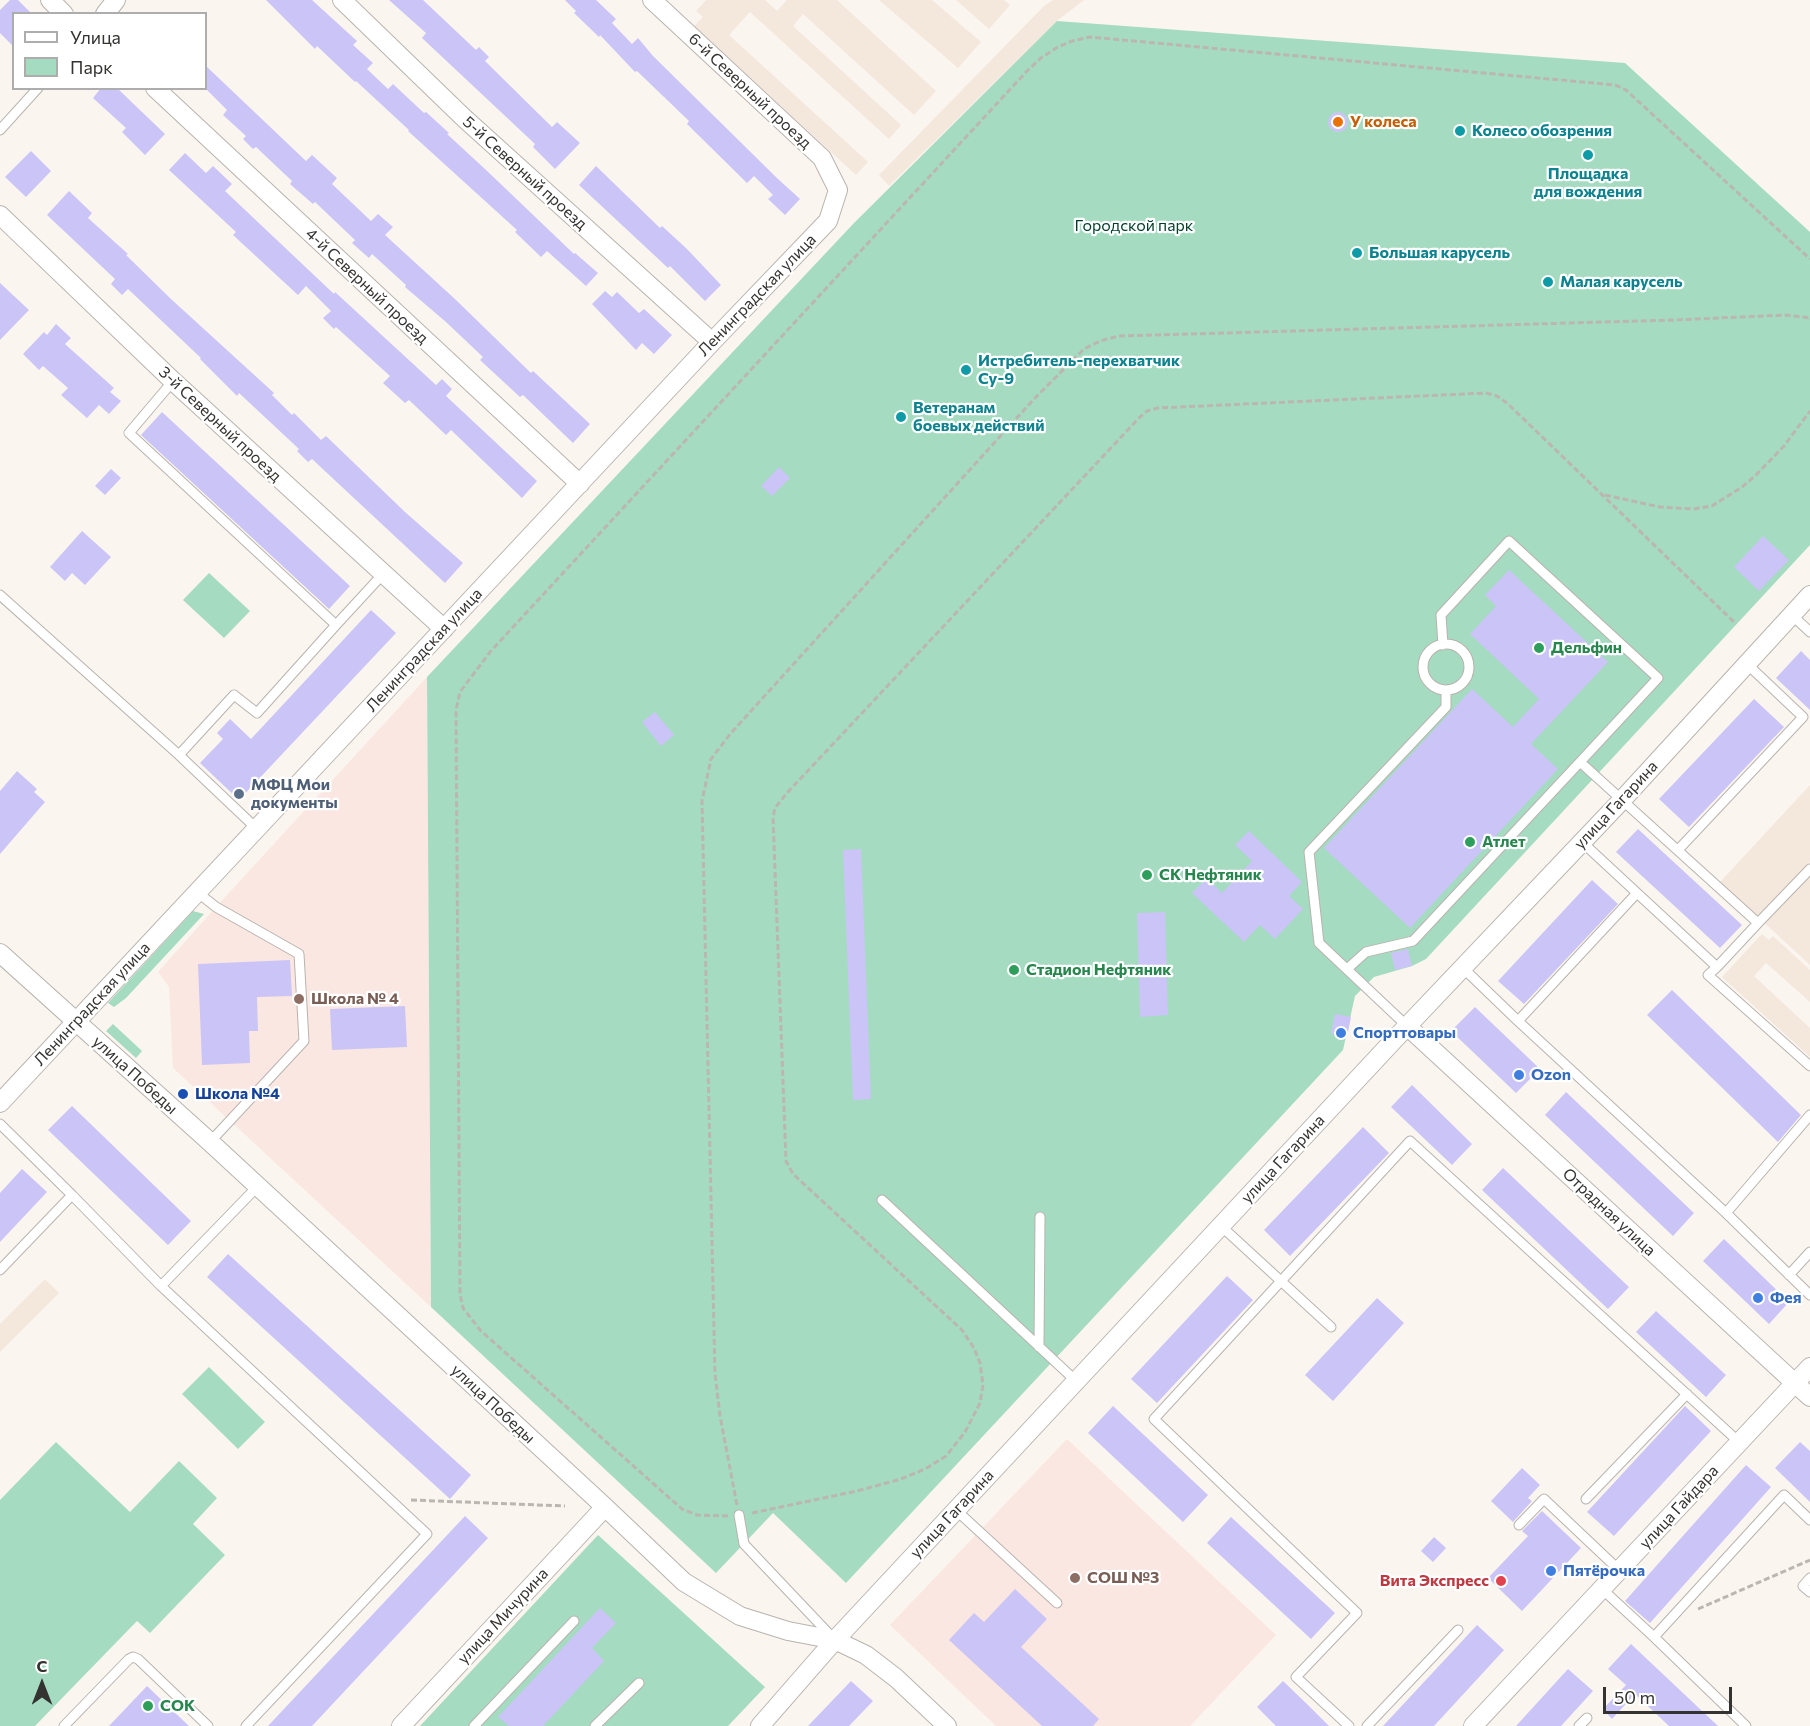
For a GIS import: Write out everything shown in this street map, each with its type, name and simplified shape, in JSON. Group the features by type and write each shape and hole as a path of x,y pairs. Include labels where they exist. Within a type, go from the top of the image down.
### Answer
{"street":[{"path":"50,0 62,12"},
{"path":"107,12 116,0"},
{"name":"5-й Северный проезд","path":"342,0 464,118 712,342"},
{"name":"6-й Северный проезд","path":"652,0 822,158 838,190"},
{"name":"4-й Северный проезд","path":"156,90 580,484"},
{"name":"Ленинградская улица","path":"0,1103 828,220 838,190"},
{"name":"3-й Северный проезд","path":"0,215 173,381 444,629"},
{"name":"улица Гагарина","path":"760,1726 835,1640 1462,967 1622,800 1810,595"},
{"name":"улица Победы","path":"0,953 210,1142 684,1582 740,1616 788,1631 835,1640 866,1654 896,1678 947,1726"},
{"name":"Отрадная улица","path":"1407,1026 1810,1397"},
{"name":"улица Гайдара","path":"1475,1725 1810,1367"},
{"name":"улица Мичурина","path":"401,1726 605,1507"}],"lane":[{"path":"0,130 36,90"},
{"path":"173,381 129,433 336,625"},
{"path":"1347,969 1366,952 1413,941 1658,678 1509,541 1441,615 1443,645"},
{"path":"179,755 234,695 257,712 383,574"},
{"path":"0,595 257,828"},
{"path":"1792,615 1810,632"},
{"path":"1443,645 1458,648 1467,659 1469,666 1465,680 1460,686 1446,690 1432,685 1424,672 1426,657 1436,647 1443,645"},
{"path":"1678,850 1803,717 1747,664"},
{"path":"1407,1026 1319,943 1309,852 1446,707 1446,690"},
{"path":"1580,762 1758,923"},
{"path":"1582,842 1717,967"},
{"path":"1810,869 1708,975 1810,1066"},
{"path":"197,892 216,907 299,954 304,1041 210,1142"},
{"path":"1518,1021 1637,893"},
{"path":"1462,967 1726,1212 1810,1295"},
{"path":"1726,1212 1810,1114"},
{"path":"0,1124 161,1286 427,1534 246,1726"},
{"path":"1348,1726 1296,1677 1357,1612 1154,1419 1410,1141 1740,1442"},
{"path":"161,1286 257,1187"},
{"path":"0,1270 72,1194"},
{"path":"882,1200 1076,1381"},
{"path":"1039,1347 1040,1217"},
{"path":"1221,1226 1331,1327"},
{"path":"1789,1275 1810,1252"},
{"path":"1586,1498 1687,1394"},
{"path":"1654,1637 1784,1495 1810,1520"},
{"path":"1519,1525 1544,1498 1619,1570"},
{"path":"956,1510 1057,1603"},
{"path":"739,1515 744,1544 835,1640"},
{"path":"1810,1578 1803,1586 1810,1592"},
{"path":"1602,1588 1746,1726"},
{"path":"474,1726 574,1621"},
{"path":"1367,1726 1458,1630"},
{"path":"64,1726 133,1656 208,1726"},
{"path":"595,1726 639,1683"},
{"path":"1579,1726 1587,1718"}],"path":[{"path":"1736,624 1507,403 1497,396 1486,393 1158,408 1147,411 780,800 773,817 786,1161 794,1174 962,1330 974,1348 980,1363 982,1385 980,1402 965,1432 946,1456 901,1479 857,1491 739,1515 697,1515 682,1509 481,1331 463,1308 460,1294 456,710 460,692 490,652 1041,58 1058,46 1072,40 1090,37 1615,85 1626,90 1810,259"},
{"path":"739,1515 720,1416 715,1374 702,801 711,759 731,733 1034,399 1084,349 1100,340 1119,336 1785,315 1810,318"},
{"path":"1602,495 1660,507 1692,509 1712,506 1736,492 1755,476 1784,446 1810,411"},
{"path":"390,1499 565,1506"},
{"path":"1697,1610 1810,1560"}],"shaded area":[{"path":"706,0 765,0 777,11 787,0 837,0 936,91 914,115 803,14 793,26 901,125 889,139 750,12 729,35 868,162 856,175 694,26 703,17 696,11"},
{"path":"879,0 932,0 981,42 958,68"},
{"path":"956,0 1004,0 1010,5 989,29"},
{"path":"1053,0 1084,0 1057,21 889,186 879,175 1044,6"},
{"name":"Школа № 4","path":"427,677 431,1307 173,1068 169,987 158,972"},
{"path":"1810,785 1810,965 1720,882"},
{"path":"1762,934 1769,940 1773,936 1810,970 1810,1002 1766,963 1754,976 1810,1028 1810,1057 1722,977"},
{"path":"45,1279 59,1293 0,1352 0,1324"},
{"name":"СОШ №3","path":"1067,1439 1276,1635 1190,1726 996,1726 890,1625"}],"green space":[{"name":"Городской парк","path":"1057,21 1625,63 1810,232 1810,545 1426,959 1412,966 1374,977 1355,996 1343,1050 846,1583 773,1513 716,1573 431,1307 427,677 854,223"},
{"path":"209,573 250,611 224,638 183,600"},
{"path":"193,911 204,914 126,998 114,1007 108,1003"},
{"path":"113,1024 142,1051 136,1058 106,1031"},
{"path":"209,1367 265,1422 238,1449 182,1394"},
{"path":"56,1442 130,1512 179,1461 217,1498 193,1524 225,1555 150,1633 137,1621 35,1726 0,1726 0,1500"},
{"path":"598,1535 765,1687 728,1726 420,1726"}],"building":[{"path":"10,0 18,0 30,12 12,12 12,45 0,33 0,10"},
{"path":"266,0 312,0 357,41 353,45 373,63 367,69 388,89 393,84 424,113 426,112 574,254 598,273 586,286 547,251 541,257 515,232 517,230 317,46 315,49"},
{"path":"389,0 423,0 476,50 479,47 489,57 485,61 552,127 557,122 580,143 555,169 533,147 535,144 422,38 426,33"},
{"path":"565,0 596,0 616,19 612,23 632,44 638,38 653,56 800,199 785,215 768,199 773,195 754,176 747,183 687,124 689,121 574,13 576,11"},
{"path":"207,67 306,161 312,155 337,178 332,184 371,221 378,214 393,227 385,235 531,373 533,371 590,424 573,443 523,395 520,397 480,360 483,357 372,254 369,258 352,243 355,240 315,202 313,204 290,184 292,181 256,147 253,149 243,139 246,136 223,115 227,110 207,90"},
{"path":"99,90 119,90 165,134 145,155 122,132 126,128 93,98"},
{"name":"У колеса","path":"1338,112 1345,115 1348,122 1345,129 1338,132 1331,129 1328,122 1331,115"},
{"path":"31,151 51,171 26,197 5,177"},
{"path":"185,153 206,173 213,166 232,184 225,191 334,294 335,292 436,385 442,379 452,389 446,396 537,481 522,498 451,430 446,435 409,400 405,403 383,383 390,376 323,318 331,311 306,286 298,295 233,235 236,232 169,170"},
{"path":"596,166 660,228 662,226 687,249 721,285 705,301 670,266 668,268 579,185"},
{"path":"69,191 92,213 88,218 128,254 126,255 171,299 274,393 272,395 292,415 294,413 321,440 326,436 405,512 463,563 445,583 312,459 308,462 297,451 299,449 239,393 237,396 201,358 128,289 122,295 111,284 115,279 47,215"},
{"path":"0,283 29,310 0,340"},
{"path":"605,291 612,297 617,292 639,313 644,309 672,335 654,354 642,343 636,350 592,304"},
{"path":"56,324 71,338 65,344 114,388 110,392 121,401 109,414 99,405 87,418 61,395 68,388 43,366 39,370 23,354 44,332 47,335"},
{"path":"162,412 350,586 329,609 141,435"},
{"path":"779,467 790,478 772,496 761,486"},
{"path":"111,469 121,478 105,495 95,486"},
{"path":"82,531 111,557 85,585 72,573 65,581 50,567"},
{"path":"1763,536 1789,560 1759,591 1734,567"},
{"path":"1509,570 1608,662 1531,744 1558,769 1410,928 1324,848 1472,689 1513,727 1539,699 1470,634 1496,606 1485,595"},
{"path":"371,610 396,633 239,800 200,763 223,739 217,733 230,719 251,739"},
{"path":"1801,651 1810,660 1810,710 1776,678"},
{"path":"1754,699 1784,727 1689,827 1659,799"},
{"path":"655,712 674,735 661,746 642,722"},
{"path":"17,771 37,789 34,792 45,802 0,854 0,791"},
{"path":"1638,829 1742,925 1720,948 1616,852"},
{"path":"1249,831 1302,882 1289,896 1303,909 1275,939 1260,925 1244,942 1192,893 1207,878 1222,893 1252,861 1235,845"},
{"path":"861,849 871,1099 853,1100 843,850"},
{"path":"1592,880 1618,904 1524,1004 1498,981"},
{"path":"1165,912 1168,1015 1140,1017 1137,913"},
{"path":"1408,949 1412,966 1395,970 1391,953"},
{"path":"290,960 292,996 257,997 258,1031 249,1031 250,1063 202,1065 198,964"},
{"path":"1672,990 1801,1115 1778,1142 1647,1015"},
{"path":"405,1006 407,1047 332,1050 330,1009"},
{"path":"1475,1007 1540,1069 1516,1093 1451,1031"},
{"path":"1335,1014 1351,1017 1347,1037 1331,1034"},
{"path":"1412,1085 1472,1144 1452,1165 1391,1107"},
{"path":"1566,1092 1694,1213 1673,1236 1545,1115"},
{"path":"72,1106 191,1221 168,1245 48,1130"},
{"path":"1363,1127 1389,1153 1290,1256 1264,1230"},
{"path":"1503,1168 1629,1287 1608,1309 1482,1190"},
{"path":"22,1169 47,1192 0,1242 0,1193"},
{"path":"1724,1239 1789,1302 1769,1324 1703,1261"},
{"path":"228,1254 471,1475 450,1499 207,1277"},
{"path":"1227,1276 1253,1300 1157,1403 1131,1379"},
{"path":"1377,1298 1404,1323 1333,1401 1305,1375"},
{"path":"1656,1311 1726,1375 1706,1397 1636,1332"},
{"path":"1113,1406 1208,1495 1183,1522 1088,1433"},
{"path":"1685,1406 1711,1431 1614,1536 1587,1512"},
{"path":"1800,1442 1810,1451 1810,1502 1775,1468"},
{"path":"1746,1465 1771,1487 1650,1623 1625,1601"},
{"path":"1522,1468 1540,1485 1528,1498 1532,1501 1513,1522 1491,1501"},
{"path":"1542,1511 1581,1548 1522,1611 1488,1578 1528,1536 1522,1531"},
{"path":"465,1516 488,1538 312,1726 268,1726"},
{"path":"1231,1517 1335,1613 1311,1639 1207,1543"},
{"path":"1434,1537 1446,1548 1433,1562 1421,1551"},
{"path":"1015,1589 1047,1619 1021,1647 1099,1719 1093,1726 1042,1726 949,1640 974,1613 984,1622"},
{"path":"600,1608 616,1623 592,1648 604,1661 543,1726 509,1726 498,1717"},
{"path":"1477,1625 1504,1650 1434,1726 1383,1726"},
{"path":"1631,1644 1718,1726 1669,1726 1635,1694 1612,1719 1603,1709 1626,1685 1608,1669"},
{"path":"1568,1669 1593,1691 1561,1726 1516,1726"},
{"path":"851,1681 873,1701 849,1726 808,1726"},
{"path":"1283,1681 1329,1726 1276,1726 1257,1707"},
{"name":"СОК","path":"147,1686 189,1726 109,1726"}],"place":[{"name":"У колеса","path":"1338,122"},
{"name":"Колесо обозрения","path":"1460,131"},
{"name":"Площадка для вождения","path":"1588,155"},
{"name":"Большая карусель","path":"1357,253"},
{"name":"Малая карусель","path":"1548,282"},
{"name":"Истребитель-перехватчик Су-9","path":"966,370"},
{"name":"Ветеранам боевых действий","path":"901,417"},
{"name":"Дельфин","path":"1539,648"},
{"name":"МФЦ Мои документы","path":"239,794"},
{"name":"Атлет","path":"1470,842"},
{"name":"СК Нефтяник","path":"1147,875"},
{"name":"Стадион Нефтяник","path":"1014,970"},
{"name":"Школа № 4","path":"299,999"},
{"name":"Спорттовары","path":"1341,1033"},
{"name":"Ozon","path":"1519,1075"},
{"name":"Школа №4","path":"183,1094"},
{"name":"Фея","path":"1758,1298"},
{"name":"Пятёрочка","path":"1551,1571"},
{"name":"СОШ №3","path":"1075,1578"},
{"name":"Вита Экспресс","path":"1501,1581"},
{"name":"СОК","path":"148,1706"}]}
